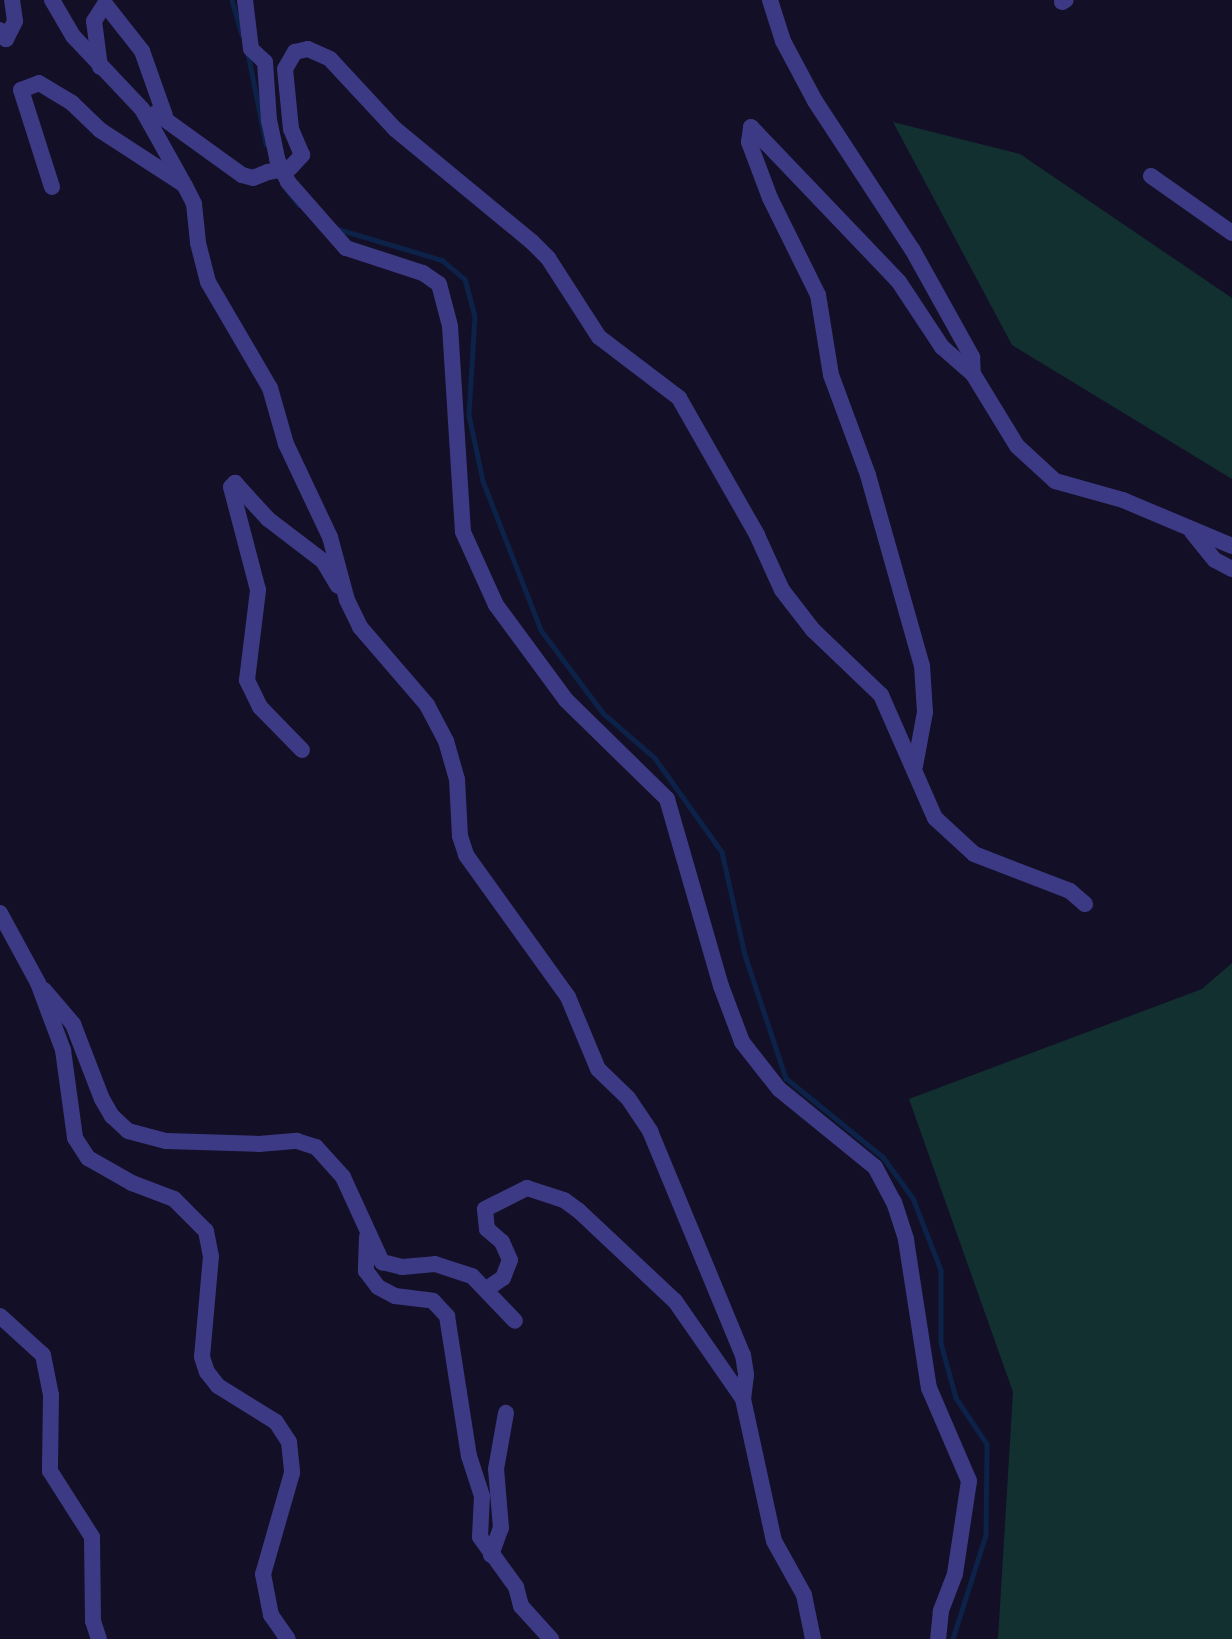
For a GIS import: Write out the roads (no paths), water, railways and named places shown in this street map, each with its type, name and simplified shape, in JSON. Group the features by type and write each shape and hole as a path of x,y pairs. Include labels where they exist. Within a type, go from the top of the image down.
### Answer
{"street":[{"path":"0,30 6,39 15,21 12,0"},
{"path":"52,0 61,20 100,67 142,109 186,186 194,204 198,243 208,282 270,388 283,436 330,537 347,600"},
{"path":"245,0 251,49 267,67 276,159 288,181 346,248 423,273 439,284 450,326 463,532 496,604 566,700 667,799 724,996 743,1042 779,1089 874,1167 894,1202 906,1240 929,1388 969,1481 955,1574 941,1611 938,1639"},
{"path":"770,0 783,41 816,101 912,249 972,357 973,374"},
{"path":"100,67 94,21 105,4 142,51 165,116"},
{"path":"142,109 165,116 242,175 253,178 290,168 302,155 291,129 285,69 295,52 309,49 330,59 395,129 548,258 599,337 679,398 757,535 782,590 813,630 881,695 905,756 915,766 935,818 974,854 1070,891 1085,904"},
{"path":"52,187 21,90 39,83 72,103 100,130 186,186"},
{"path":"915,766 925,712 922,666 892,572 868,475 831,375 818,295 770,198 749,142 751,127 899,282 942,347 973,374 1017,446 1055,481 1123,500 1232,546"},
{"path":"1151,176 1232,233"},
{"path":"302,750 260,707 247,680 258,590 231,487 235,483 268,519 323,561 360,627 427,705 446,741 457,779 466,855 568,997 598,1069 628,1098 650,1131 743,1355 746,1375 743,1399"},
{"path":"1192,531 1214,559 1232,569"},
{"path":"0,913 38,983 62,1050 75,1138 88,1158 132,1183 174,1199 206,1231 211,1256 202,1357 206,1372 218,1386 276,1422 289,1442 292,1473 263,1574 271,1615 288,1639"},
{"path":"38,983 73,1024 102,1099 112,1116 128,1131 166,1140 259,1144 297,1141 316,1147 343,1177 368,1224 372,1246 382,1262 402,1268 435,1264 453,1268 488,1288 516,1321"},
{"path":"488,1288 503,1278 510,1260 502,1242 487,1229 485,1209 527,1188 564,1200 675,1301 722,1363 743,1399 774,1541 804,1595 813,1639"},
{"path":"368,1224 366,1270 378,1287 395,1296 433,1301 447,1316 470,1456 482,1496 480,1537 516,1587 520,1606 551,1639"},
{"path":"0,1316 43,1355 51,1395 50,1471 92,1537 93,1621 99,1639"},
{"path":"491,1555 501,1528 496,1469 506,1412"}],"waterway":[{"path":"232,0 242,35"},
{"path":"248,53 266,144"},
{"path":"287,190 299,205"},
{"path":"338,229 442,260 465,279 475,316 469,415 483,481 541,630 603,713 655,758 722,852 745,955 786,1078 883,1157 913,1198 941,1270 941,1343 956,1398 987,1444 986,1535 953,1639"}]}
